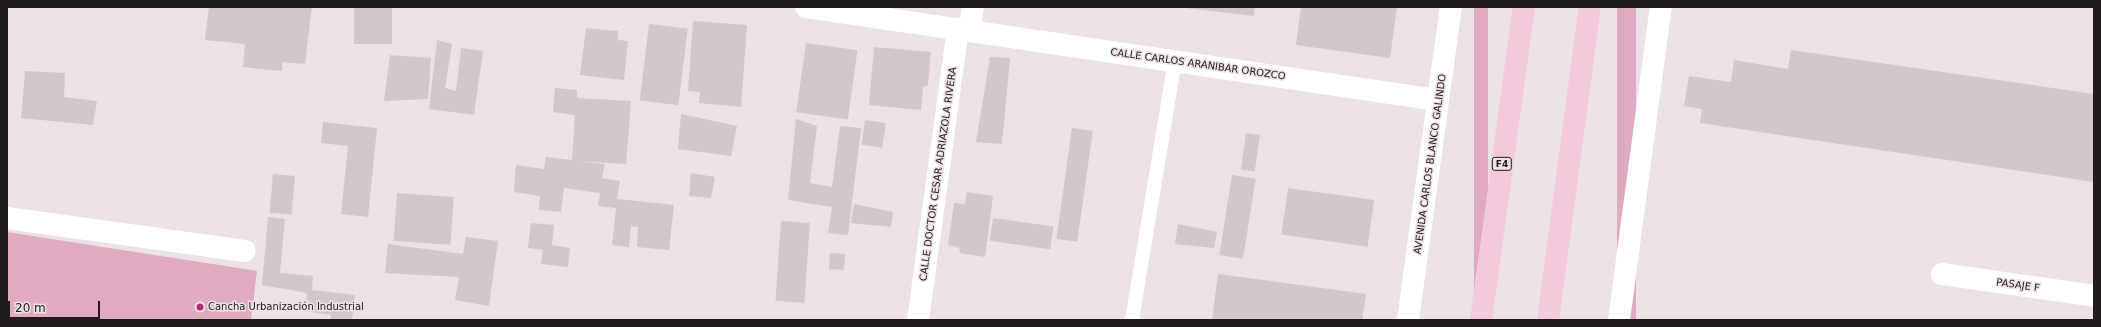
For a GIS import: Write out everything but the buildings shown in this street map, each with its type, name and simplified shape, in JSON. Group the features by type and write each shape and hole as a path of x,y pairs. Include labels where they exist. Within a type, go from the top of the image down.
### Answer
{"highway":[{"name":"F4","path":"1481,320 1524,7"},
{"path":"1548,320 1590,7"}],"street":[{"name":"CALLE CARLOS ARANIBAR OROZCO","path":"806,7 1438,100"},
{"name":"CALLE DOCTOR CESAR ADRIAZOLA RIVERA","path":"918,320 964,30 973,7"},
{"name":"AVENIDA CARLOS BLANCO GALINDO","path":"1408,320 1451,7"},
{"path":"1619,320 1661,7"},
{"path":"7,218 245,251"},
{"name":"PASAJE F","path":"1942,274 2094,296"}],"lane":[{"path":"1132,320 1175,61"}],"shaded area":[{"path":"1474,7 1488,7 1488,320 1474,320"},
{"path":"1617,7 1636,7 1636,320 1617,320"},
{"path":"7,232 257,271 251,320 7,320"}],"place":[{"name":"Cancha Urbanización Industrial","path":"200,307"}]}
